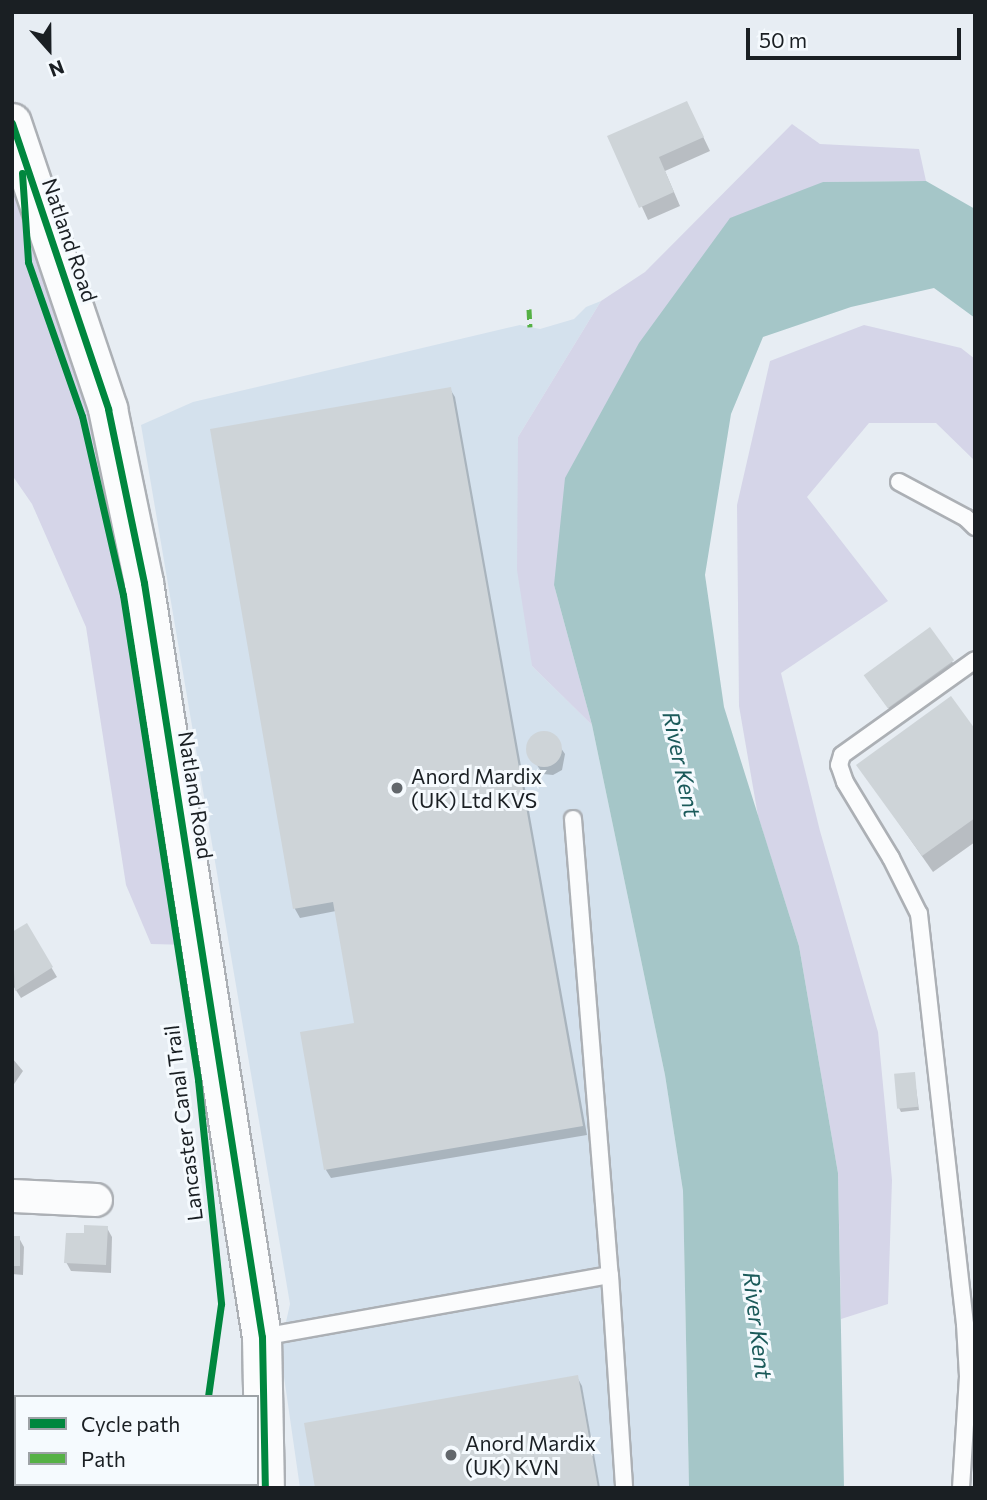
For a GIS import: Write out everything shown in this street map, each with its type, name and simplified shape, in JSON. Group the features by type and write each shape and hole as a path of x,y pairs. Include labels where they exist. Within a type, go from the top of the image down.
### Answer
{"street":[{"name":"Natland Road","path":"12,122 108,410 145,583 262,1337 265,1488"},
{"path":"12,1196 96,1200"}],"lane":[{"path":"900,482 966,518 975,527"},
{"path":"961,1488 968,1376 965,1324 919,914 891,858 845,782 839,765 842,755 972,668"},
{"path":"573,819 610,1275 624,1488"},
{"path":"262,1337 610,1275"}],"shaded area":[{"path":"792,124 820,144 919,149 926,181 823,182 554,585 592,725 532,666 517,570 518,437 601,301 645,272"},
{"path":"12,178 86,390 137,594 190,945 151,944 126,885 86,627 32,504 12,475"},
{"path":"601,301 518,437 532,666 592,725 665,1075 683,1191 689,1488 300,1488 280,1349 290,1304 141,425 193,402 520,325 540,329 574,319 586,307"},
{"path":"864,325 961,348 975,359 975,461 936,423 869,423 807,497 888,601 781,673 820,831 878,1032 892,1180 888,1304 841,1319 838,1173 799,946 758,816 739,706 737,505 770,361"}],"water":[{"name":"River Kent","path":"926,181 975,209 975,318 934,288 851,307 763,337 731,414 705,575 724,707 799,946 838,1173 844,1488 689,1488 683,1191 665,1075 592,725 554,585 565,478 639,343 730,218 823,182"}],"building":[{"path":"687,101 704,137 659,157 674,192 639,208 607,136"},
{"name":"Anord Mardix (UK) Ltd KVS","path":"451,387 583,1126 324,1170 300,1032 354,1023 333,902 293,909 210,429"},
{"path":"930,627 954,660 888,708 864,675"},
{"path":"951,696 975,729 975,818 922,856 856,765"},
{"path":"544,731 556,737 562,749 556,761 544,767 532,761 526,749 532,737"},
{"path":"27,923 53,967 15,991 12,932"},
{"path":"915,1072 918,1107 897,1109 894,1074"},
{"path":"84,1225 108,1226 106,1265 64,1263 66,1233 84,1233"},
{"path":"12,1236 20,1236 20,1266 12,1266"},
{"name":"Anord Mardix (UK) KVN","path":"578,1375 598,1488 315,1488 304,1423"}],"marked path":[{"path":"529,309 530,327"}],"cycle path":[{"path":"12,123 108,409 144,583 262,1337 265,1488"},
{"name":"Lancaster Canal Trail","path":"22,173 28,262 82,416 123,595 198,1080 221,1304 208,1395"}],"place":[{"name":"Anord Mardix (UK) Ltd KVS","path":"397,788"},
{"name":"Anord Mardix (UK) KVN","path":"451,1455"}]}
